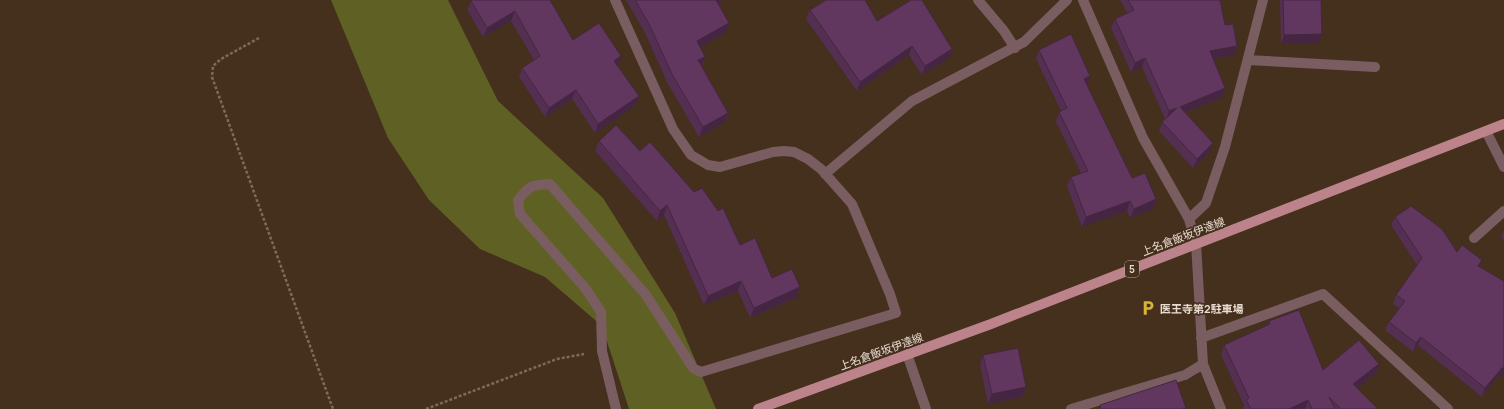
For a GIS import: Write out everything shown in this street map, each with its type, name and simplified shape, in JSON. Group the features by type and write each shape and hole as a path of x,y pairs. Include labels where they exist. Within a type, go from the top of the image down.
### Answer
{"main road":[{"name":"上名倉飯坂伊達線","path":"758,409 991,324 1504,124"}],"street":[{"path":"615,0 673,129 691,155 708,165 720,167 774,152 794,152 808,160 825,174 852,204 890,294 896,313 701,372 693,368 646,294 550,184 533,185 526,190 518,200 520,214 586,289 601,312 602,351 616,409"},
{"path":"978,0 1004,31 1015,48"},
{"path":"825,174 912,100 1015,48 1024,42 1067,0"},
{"path":"1083,0 1143,138 1189,220 1196,243 1203,364 1221,409"},
{"path":"1189,220 1206,203 1225,148 1263,0"},
{"path":"1248,60 1376,67"},
{"path":"1486,131 1504,167"},
{"path":"1474,238 1504,211"},
{"path":"1201,338 1323,294 1448,409"},
{"path":"907,354 926,409"},
{"path":"1071,409 1185,375 1203,364"}],"path":[{"path":"259,38 221,59 213,66 212,77 333,409"},
{"path":"426,409 557,359 602,351"}],"shaded area":[{"path":"331,0 448,0 498,101 603,198 675,313 716,409 629,409 602,326 545,277 480,249 429,200 388,138"}],"building":[{"path":"550,0 573,40 599,23 621,56 614,61 639,96 598,124 576,90 549,108 522,68 540,56 515,11 487,28 471,1"},
{"path":"635,0 716,0 729,23 697,41 705,57 698,60 728,113 703,127 672,74 649,24"},
{"path":"826,0 865,0 877,21 911,0 922,0 952,49 925,66 912,46 860,82 810,10"},
{"path":"1128,0 1220,0 1225,25 1233,24 1237,46 1210,51 1225,88 1180,107 1213,143 1197,159 1162,122 1177,108 1169,111 1145,58 1135,63 1115,19 1134,10"},
{"path":"1283,0 1321,0 1322,34 1284,35"},
{"path":"1071,34 1090,76 1084,79 1132,178 1145,173 1156,199 1134,209 1130,201 1086,217 1071,177 1088,171 1059,112 1067,108 1039,50"},
{"path":"616,125 640,151 650,142 694,192 702,188 718,211 723,208 740,245 755,238 772,278 792,269 800,287 754,308 741,281 708,296 667,205 660,211 599,141"},
{"path":"1411,206 1442,229 1457,252 1462,245 1482,260 1478,266 1504,281 1504,368 1502,368 1485,388 1421,337 1416,343 1389,322 1405,301 1396,295 1422,258 1395,217"},
{"path":"1299,310 1323,370 1359,340 1379,364 1353,384 1378,409 1341,409 1329,397 1335,409 1312,409 1308,400 1289,409 1251,409 1246,400 1249,398 1224,345 1270,324 1269,321"},
{"path":"1018,348 1026,387 992,394 983,355"},
{"path":"1176,380 1186,408 1101,409 1100,405"}],"place":[{"name":"医王寺第2駐車場","path":"1148,308"}]}
